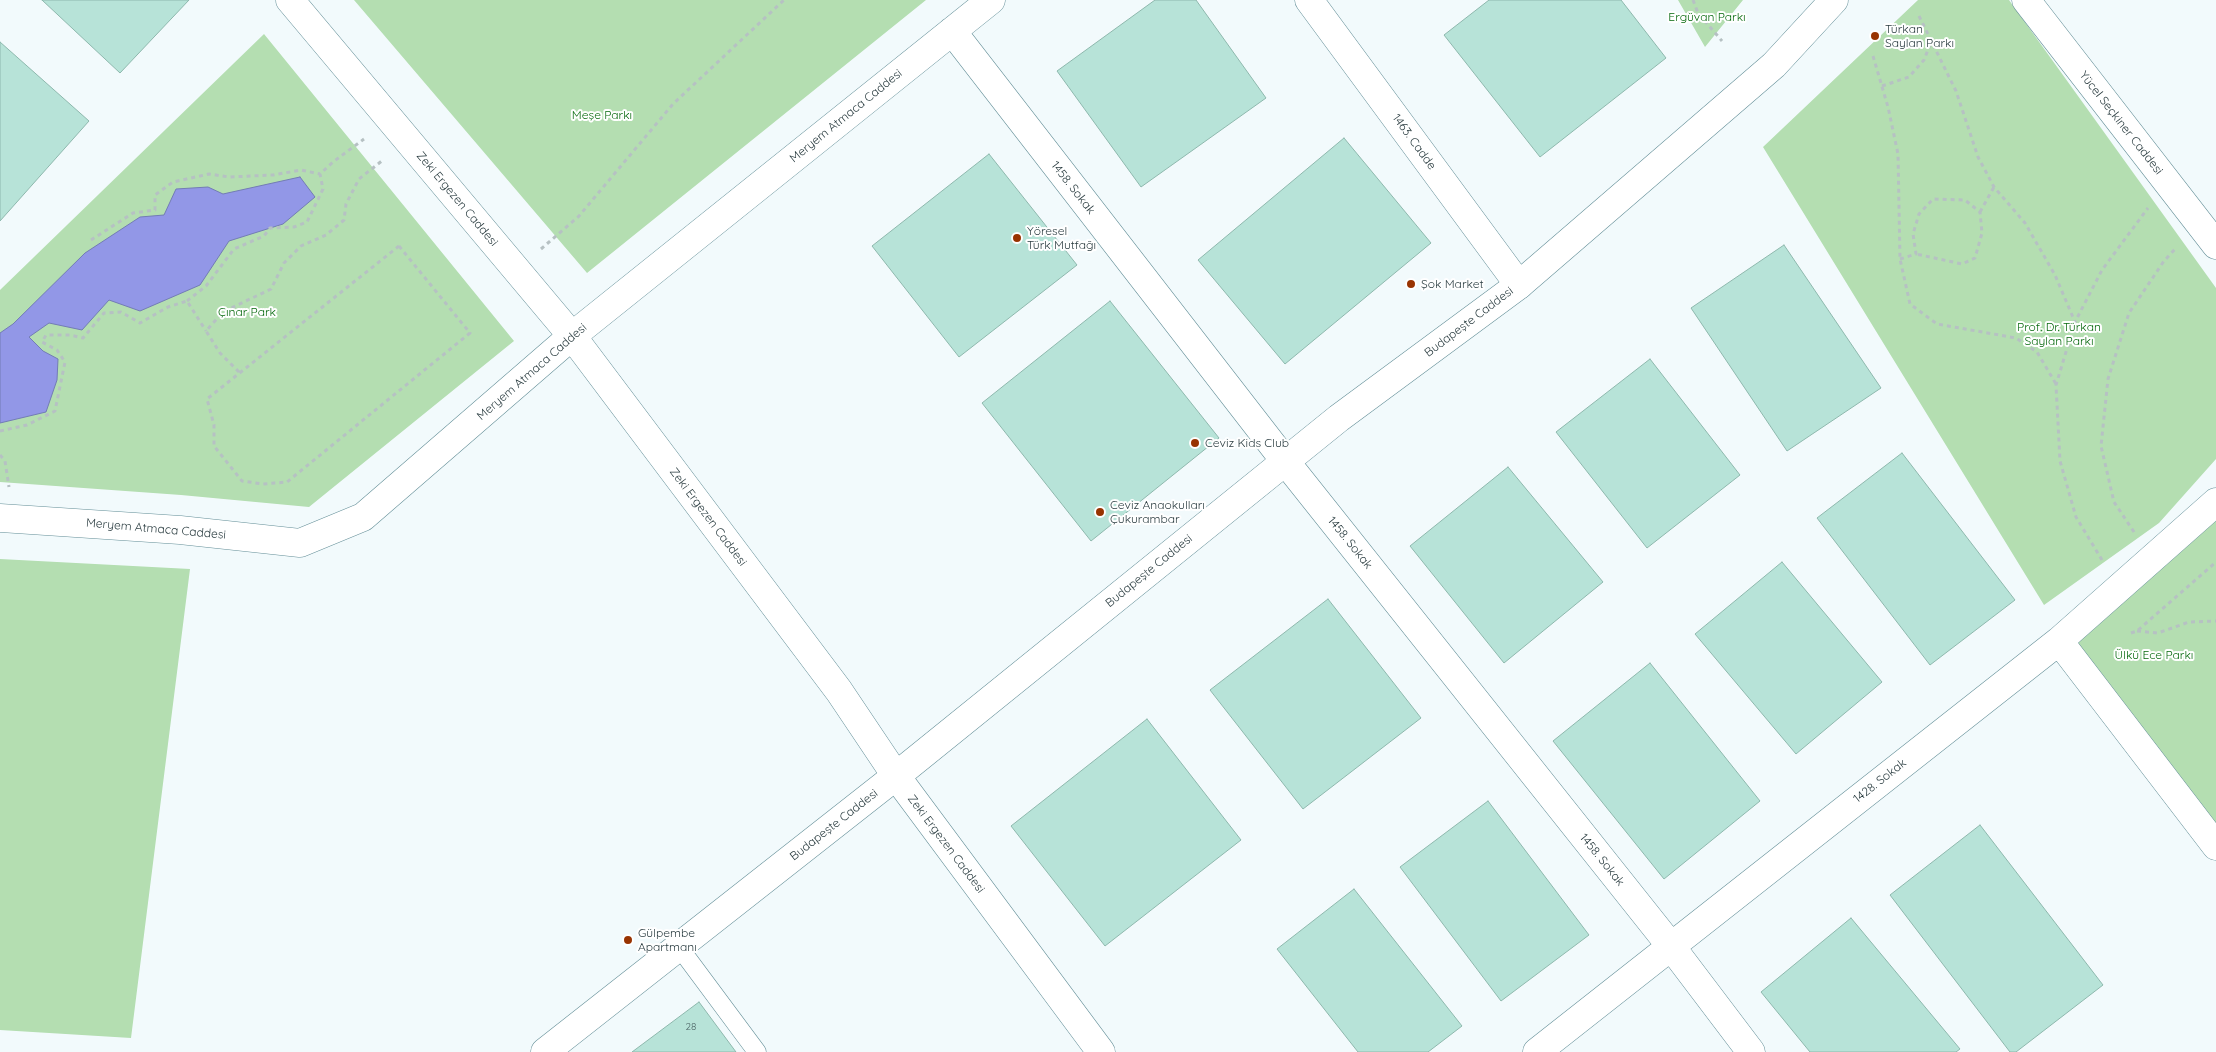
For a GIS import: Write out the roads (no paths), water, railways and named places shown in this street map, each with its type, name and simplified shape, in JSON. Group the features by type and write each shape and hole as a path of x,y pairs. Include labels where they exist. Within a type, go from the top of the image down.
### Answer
{"street":[{"name":"Zeki Ergezen Caddesi","path":"290,0 572,336 839,691 896,776 1101,1052"},
{"name":"Meryem Atmaca Caddesi","path":"0,518 180,530 300,543 363,517 572,336 991,0"},
{"name":"1463. Cadde","path":"1309,0 1519,285"},
{"name":"Budapeşte Caddesi","path":"545,1052 896,776 1339,418 1519,285 1774,64 1834,0"},
{"name":"Yücel Seçkiner Caddesi","path":"2026,0 2208,235"},
{"name":"1458. Sokak","path":"952,31 1285,462 1670,945 1751,1052"},
{"name":"1428. Sokak","path":"1537,1052 1670,945 2058,641 2216,502"},
{"path":"2058,641 2216,846"}],"lane":[{"path":"679,947 757,1052"}],"water":[{"path":"300,177 315,197 283,224 229,241 200,285 140,311 109,300 82,330 49,323 29,337 43,351 58,359 57,380 46,412 0,423 0,333 13,324 85,253 140,217 164,215 176,189 208,187 223,194"}],"place":[{"name":"Türkan Saylan Parkı","path":"1875,36"},
{"name":"Yöresel Türk Mutfağı","path":"1017,238"},
{"name":"Şok Market","path":"1411,284"},
{"name":"Ceviz Kids Club","path":"1195,443"},
{"name":"Ceviz Anaokulları Çukurambar","path":"1100,512"},
{"name":"Gülpembe Apartmanı","path":"628,940"}],"park label":[{"name":"Ergüvan Parkı","path":"1707,17"},
{"name":"Meşe Parkı","path":"602,115"},
{"name":"Çınar Park","path":"247,312"},
{"name":"Prof. Dr. Türkan Saylan Parkı","path":"2059,334"},
{"name":"Ülkü Ece Parkı","path":"2154,655"}]}
